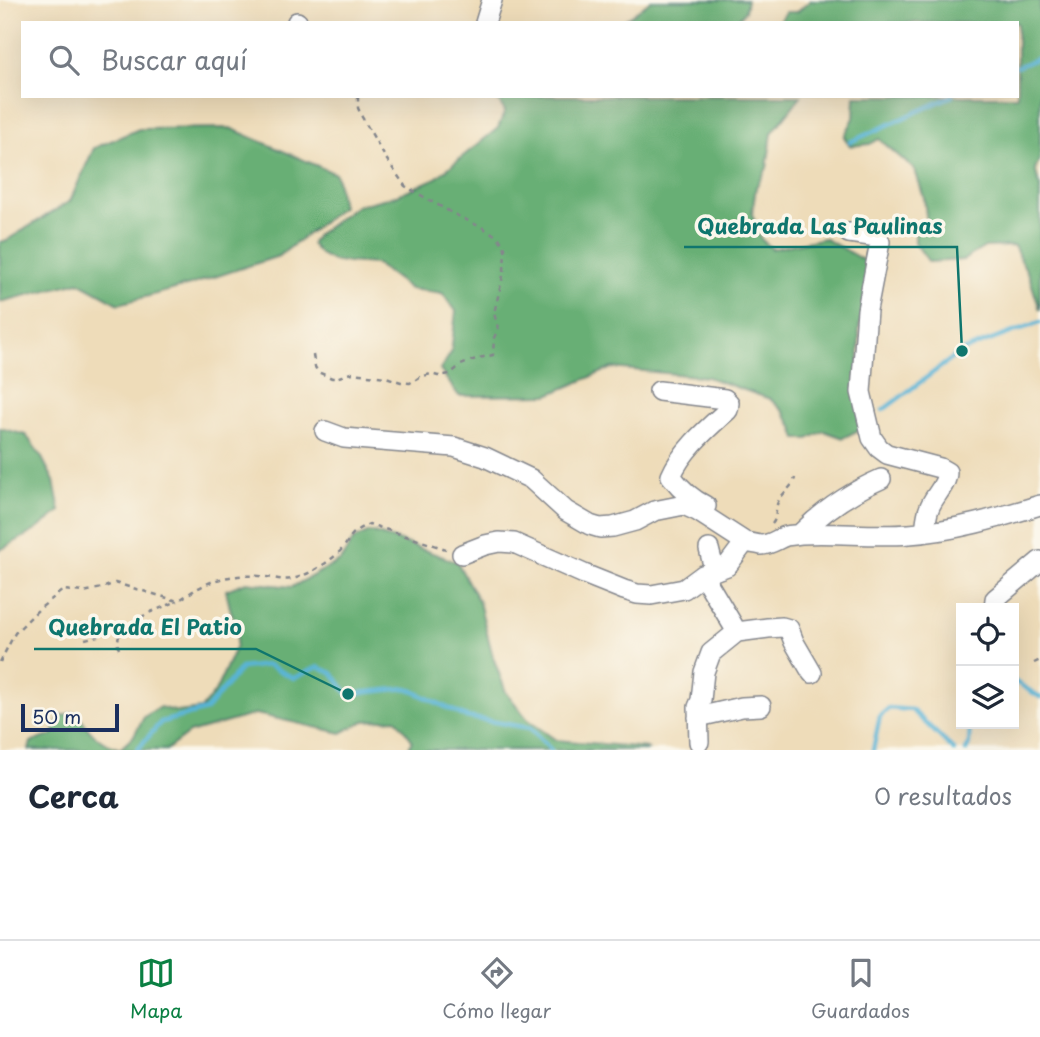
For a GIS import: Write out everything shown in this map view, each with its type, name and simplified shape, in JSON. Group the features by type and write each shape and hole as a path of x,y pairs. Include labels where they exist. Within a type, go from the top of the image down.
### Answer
{"street":[{"path":"486,21 492,0"},
{"path":"849,233 878,237 880,242 867,310 861,392 872,438 878,448 887,454 947,472 947,479 928,509 925,532"},
{"path":"659,391 725,399 729,403 728,410 703,432 671,476 679,487 695,500 762,539"},
{"path":"325,431 344,438 454,447 485,457 531,479 566,511 600,528 635,521 654,511 684,505 762,539 800,534 874,536 925,532 997,518 1040,505"},
{"path":"800,534 844,499 881,479"},
{"path":"708,494 722,514"},
{"path":"462,554 485,545 514,542 584,574 637,594 667,593 684,589 711,572 727,566 762,539"},
{"path":"709,549 711,572 737,632"},
{"path":"994,603 995,599 1040,561"},
{"path":"699,741 698,718 704,672 711,653 737,632 782,627 789,629 812,673"},
{"path":"698,718 742,707 761,706"}],"path":[{"path":"313,355 317,372 331,378 336,379 352,373 410,383 431,374 450,374 461,365 492,355 498,328 494,313 505,248 499,238 405,186 362,117 358,98"},
{"path":"762,539 776,519 778,501 795,478"},
{"path":"85,639 122,627 178,601 215,579 261,576 282,581 307,574 342,550 355,532 369,524 462,554"},
{"path":"0,662 15,633 63,590 83,592 115,583 178,601"},
{"path":"120,649 117,643 122,627"},
{"path":"1034,663 1040,660"}],"green space":[{"path":"651,0 747,0 745,11 737,21 624,21"},
{"path":"811,0 1040,0 1040,158 1035,169 1040,186 1040,310 1029,276 1014,246 985,247 963,260 929,262 915,243 915,233 927,224 924,198 915,170 879,139 870,144 850,146 844,137 854,118 855,98 1019,98 1019,21 779,21 786,12 797,12"},
{"path":"496,98 799,98 772,133 767,168 756,187 752,214 761,239 772,249 824,238 870,264 859,329 859,430 843,438 824,431 808,439 797,439 783,411 770,399 707,377 612,368 548,395 459,396 440,370 451,353 456,311 442,293 410,289 376,264 333,261 320,254 311,244 317,235 356,206 395,196 436,178 498,128 505,111"},
{"path":"230,128 336,174 342,207 279,256 190,285 119,304 79,282 0,302 0,242 70,201 94,148 139,129"},
{"path":"0,428 26,435 54,481 60,511 36,530 0,550"},
{"path":"370,532 457,562 479,602 493,657 506,692 529,721 556,740 649,750 408,750 412,740 396,719 364,721 341,733 256,714 189,733 166,750 29,750 31,742 53,735 59,717 74,712 96,737 120,749 133,737 144,717 160,707 178,712 201,709 215,692 236,646 237,628 226,590 246,582 292,587 340,561 354,539"}],"waterway":[{"path":"1019,66 1040,57"},
{"path":"850,142 948,98"},
{"path":"883,410 962,351 1040,322"},
{"path":"137,750 161,722 206,710 241,668 268,665 294,678 318,667 332,673 348,694 407,688 466,717 530,728 551,750"},
{"path":"1019,684 1040,697"},
{"path":"873,750 880,716 889,708 912,710 954,750"},
{"path":"966,750 970,729"}],"place":[{"name":"Quebrada Las Paulinas","path":"962,351"},
{"name":"Quebrada El Patio","path":"348,694"}]}
